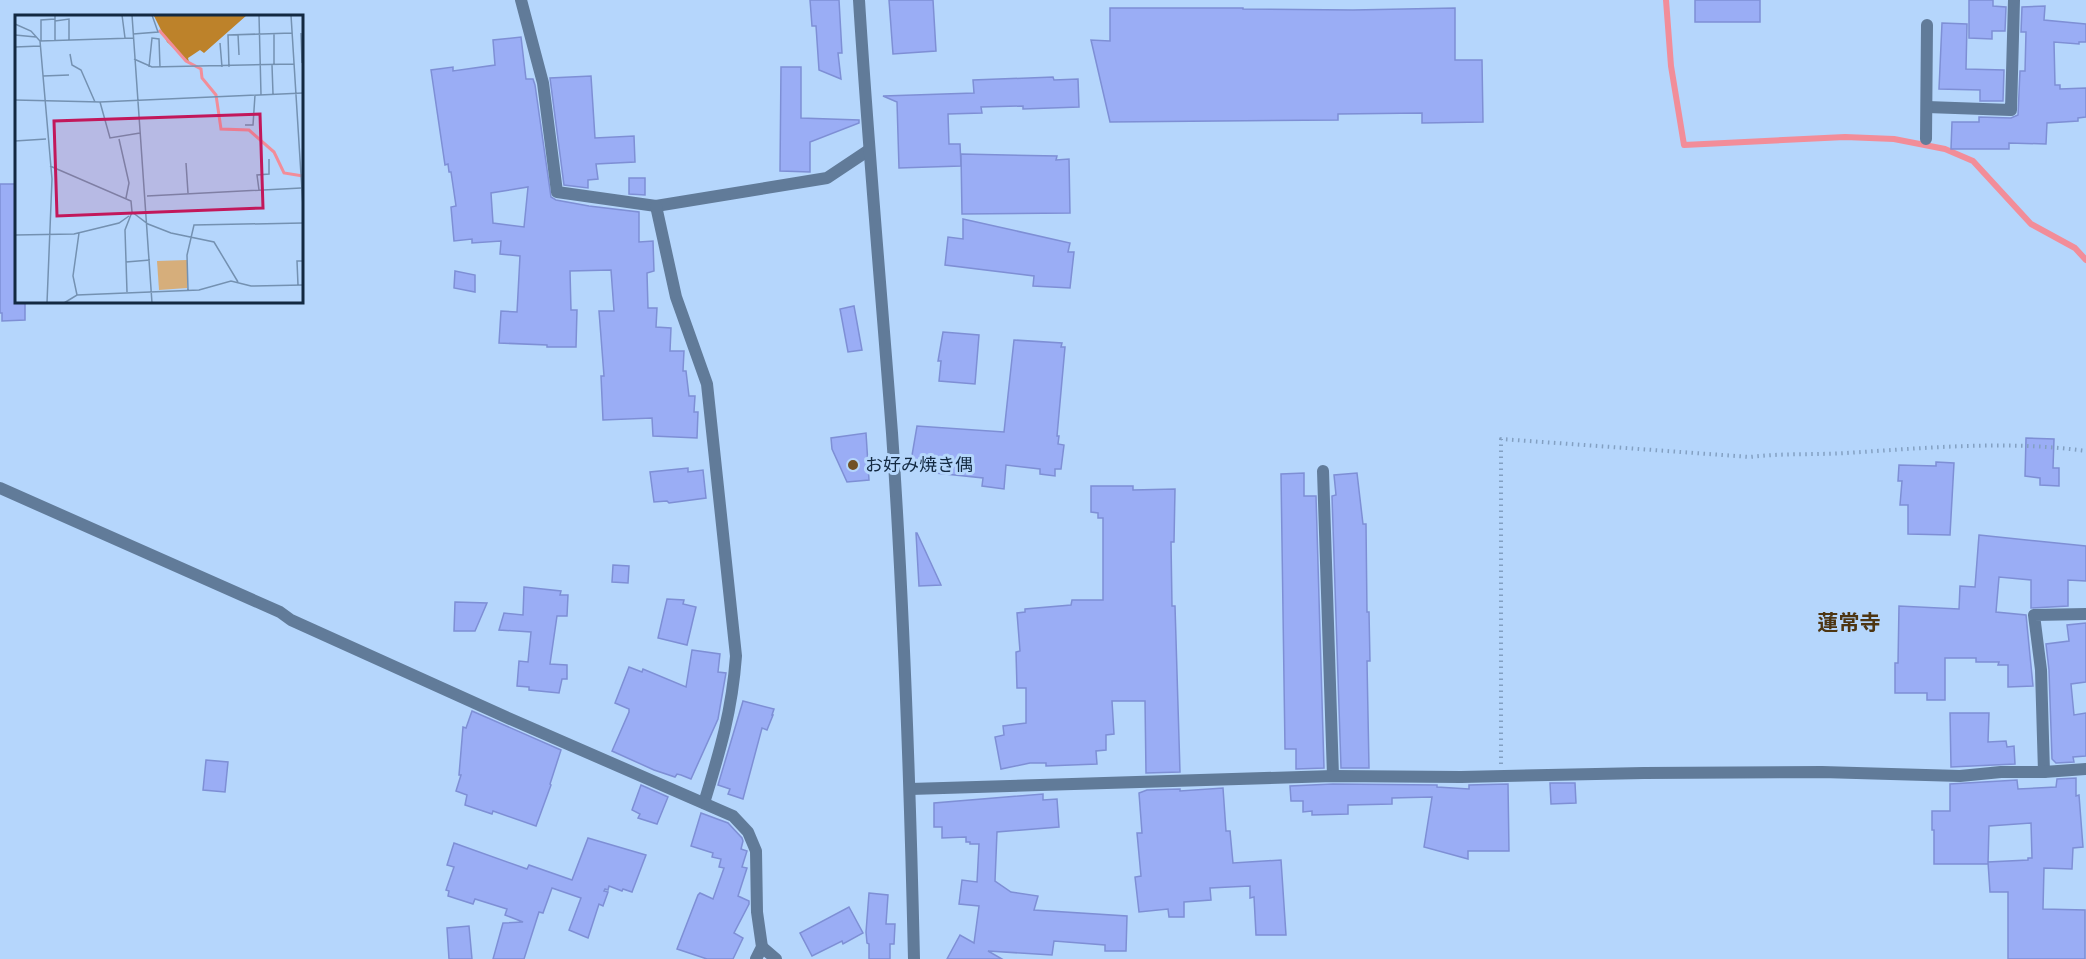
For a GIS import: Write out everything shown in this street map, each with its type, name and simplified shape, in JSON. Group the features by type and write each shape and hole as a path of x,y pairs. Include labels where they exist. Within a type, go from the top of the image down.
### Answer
{"street":[{"path":"520,0 543,83 557,192 656,206 827,178 868,150"},
{"path":"859,0 868,150 892,434 910,789 914,959"},
{"path":"1926,107 2011,110 2014,0"},
{"path":"1926,139 1927,25"},
{"path":"656,206 676,297 707,384 736,656 734,690 725,734 704,803"},
{"path":"1323,471 1333,776"},
{"path":"0,488 280,612 291,620 508,718 733,816 748,832 756,851 757,912 762,947 756,959"},
{"path":"2044,772 2041,670 2034,615 2086,614"},
{"path":"910,789 1333,776 1786,772 1960,776 2086,769"},
{"path":"762,947 776,959"}],"path":[{"path":"1501,776 1501,439 1750,457 1970,445 2068,448 2086,451"}],"building":[{"path":"810,0 839,0 842,53 838,53 841,79 819,70 816,26 812,26"},
{"path":"889,0 933,0 936,51 893,54"},
{"path":"1695,0 1760,0 1760,22 1695,22"},
{"path":"1969,0 1993,0 1993,6 2006,7 2005,31 1992,31 1992,39 1969,38"},
{"path":"2045,6 2044,20 2086,24 2086,42 2079,42 2079,44 2054,42 2055,85 2060,85 2060,89 2086,88 2086,117 2078,118 2078,121 2047,123 2046,144 2009,143 2009,149 1951,149 1952,122 1979,122 1979,117 2011,118 2018,115 2020,71 2025,71 2026,32 2021,32 2022,7"},
{"path":"1110,8 1353,10 1455,8 1455,60 1482,60 1483,122 1422,123 1422,113 1338,114 1338,120 1110,122 1091,40 1110,41"},
{"path":"1942,23 1967,24 1966,69 2004,70 2003,101 1980,101 1980,90 1939,89"},
{"path":"521,37 526,79 533,79 535,85 551,197 589,206 639,212 639,242 653,241 654,271 647,273 648,308 657,308 656,327 671,328 670,351 684,351 683,371 686,371 689,396 695,396 694,412 698,412 697,438 653,436 652,418 603,420 601,376 604,376 599,311 614,311 611,270 570,271 571,310 577,310 576,347 499,343 501,311 517,312 520,256 500,254 501,241 472,243 472,239 454,241 451,207 456,206 451,172 449,172 448,164 445,165 431,70 453,67 453,71 495,65 493,40","holes":["528,187 524,227 493,223 491,193"]},
{"path":"781,67 801,67 801,118 859,120 859,123 810,142 810,172 780,171"},
{"path":"591,76 595,138 634,136 635,162 596,164 598,179 588,180 588,188 564,185 550,78"},
{"path":"1053,77 1054,80 1078,79 1079,107 1023,109 1023,106 981,107 982,113 948,114 949,144 960,144 961,166 899,168 897,102 883,96 974,93 973,80"},
{"path":"961,154 1057,156 1056,160 1069,159 1070,213 962,214"},
{"path":"629,178 645,178 645,195 629,194"},
{"path":"0,184 15,184 15,303 25,303 25,320 2,321 2,313 0,313"},
{"path":"963,219 1070,243 1068,252 1074,252 1070,288 1033,286 1034,276 945,265 948,237 963,239"},
{"path":"455,271 475,275 475,292 454,288"},
{"path":"854,306 862,350 848,352 840,309"},
{"path":"943,332 979,335 975,384 939,381 941,361 938,361"},
{"path":"1014,340 1062,343 1061,347 1065,347 1057,436 1059,436 1058,444 1064,445 1061,469 1055,469 1055,476 1040,474 1040,469 1006,465 1004,489 982,486 983,478 936,473 937,465 911,461 917,426 1004,432"},
{"name":"お好み焼き偶","path":"866,433 869,480 847,482 832,449 831,438"},
{"path":"2026,438 2054,439 2053,468 2059,468 2059,486 2040,485 2040,478 2025,476"},
{"path":"1936,462 1954,463 1950,535 1908,534 1908,505 1900,505 1902,481 1898,481 1899,465 1936,466"},
{"path":"688,468 688,472 703,470 706,498 669,503 667,501 654,502 650,472"},
{"path":"1304,473 1304,496 1316,496 1324,768 1296,769 1296,749 1285,749 1281,474"},
{"path":"1357,473 1363,524 1366,524 1370,661 1367,661 1369,768 1341,768 1332,496 1336,495 1334,475"},
{"path":"1091,486 1133,486 1133,490 1175,489 1174,542 1171,542 1172,606 1175,606 1180,772 1146,773 1145,701 1112,701 1114,734 1106,735 1106,750 1096,751 1097,764 1046,766 1046,763 1030,763 1001,769 995,737 1004,735 1003,726 1026,723 1026,688 1017,688 1016,652 1020,651 1017,613 1025,612 1025,609 1071,605 1072,600 1103,600 1103,518 1098,518 1098,513 1091,512"},
{"path":"917,533 941,585 919,586"},
{"path":"1979,535 2086,546 2086,581 2068,580 2068,606 2031,608 2031,580 1999,577 1996,612 2026,615 2033,686 2008,687 2008,665 1998,665 1999,662 1976,662 1976,658 1945,658 1945,700 1927,700 1927,693 1895,693 1899,606 1959,609 1960,586 1975,587"},
{"path":"613,565 629,566 628,583 612,582"},
{"path":"524,587 561,591 560,595 568,595 567,616 557,616 550,664 567,665 567,679 562,679 559,693 529,690 529,687 517,686 519,661 528,662 531,632 499,630 504,613 523,615"},
{"path":"667,599 684,600 683,604 696,607 687,645 658,638"},
{"path":"455,602 487,603 475,631 454,631"},
{"path":"2086,623 2086,682 2071,684 2074,715 2086,713 2086,756 2073,757 2074,762 2056,763 2052,759 2046,644 2069,641 2067,625"},
{"path":"692,650 720,654 718,672 726,673 718,719 691,779 677,774 675,777 654,770 612,751 629,712 629,709 615,703 629,667 642,672 643,669 686,687"},
{"path":"743,701 774,709 767,730 762,728 743,799 728,794 730,789 718,785"},
{"path":"472,711 561,750 536,826 493,811 492,814 465,805 467,795 456,791 461,775 459,775 463,727 466,728"},
{"path":"1950,713 1989,713 1988,742 2006,741 2007,747 2014,746 2015,764 1951,767"},
{"path":"206,760 228,762 225,792 203,790"},
{"path":"2076,778 2076,796 2079,795 2083,847 2073,848 2072,869 2044,868 2043,909 2085,910 2085,959 2008,959 2008,892 1990,892 1988,863 1934,864 1932,811 1950,811 1950,784 2017,780 2018,789 2056,787 2057,779","holes":["2031,823 2032,858 1988,862 1989,826"]},
{"path":"1550,783 1575,783 1576,803 1551,804"},
{"path":"1508,784 1509,851 1468,851 1468,859 1424,847 1432,797 1392,798 1392,804 1348,805 1348,814 1312,815 1312,811 1303,812 1303,801 1291,801 1290,786 1437,785 1437,787 1469,789 1469,785"},
{"path":"641,785 668,797 657,824 638,818 640,814 632,810"},
{"path":"1223,788 1226,831 1230,831 1233,863 1281,860 1286,935 1256,935 1254,897 1250,898 1250,886 1210,888 1211,900 1184,902 1184,917 1169,917 1168,909 1139,912 1135,877 1141,876 1137,833 1142,833 1139,793 1147,790 1180,789 1180,791"},
{"path":"1043,794 1043,800 1057,799 1059,827 997,832 995,881 1011,892 1038,896 1034,910 1127,916 1126,951 1105,951 1105,945 1054,941 1052,955 988,951 1002,959 947,959 960,935 974,943 979,906 959,904 962,880 977,882 979,844 966,842 966,837 942,838 942,827 934,827 934,803"},
{"path":"701,813 728,823 742,838 741,849 747,851 742,867 747,868 738,896 749,901 749,904 734,933 743,938 733,959 707,959 677,949 698,895 700,893 713,899 724,868 719,867 721,859 712,857 713,853 691,846"},
{"path":"588,838 646,855 632,892 609,886 608,890 605,889 604,891 608,892 603,906 599,904 588,938 569,930 581,898 552,888 543,913 539,912 524,959 493,959 503,923 523,922 505,915 507,909 475,899 473,904 448,896 449,891 446,890 454,867 447,865 454,843 527,869 529,865 572,880"},
{"path":"869,893 888,895 886,924 895,924 894,944 890,944 890,959 869,959 866,932"},
{"path":"849,907 863,933 843,944 842,941 812,956 800,933"},
{"path":"469,926 472,959 449,959 447,928"}],"waterway":[{"path":"1666,0 1671,66 1684,145 1845,137 1894,139 1945,149 1973,161 2031,224 2075,248 2086,260"}],"place":[{"name":"お好み焼き偶","path":"853,465"}],"district":[{"name":"蓮常寺","path":"1849,623"}]}
